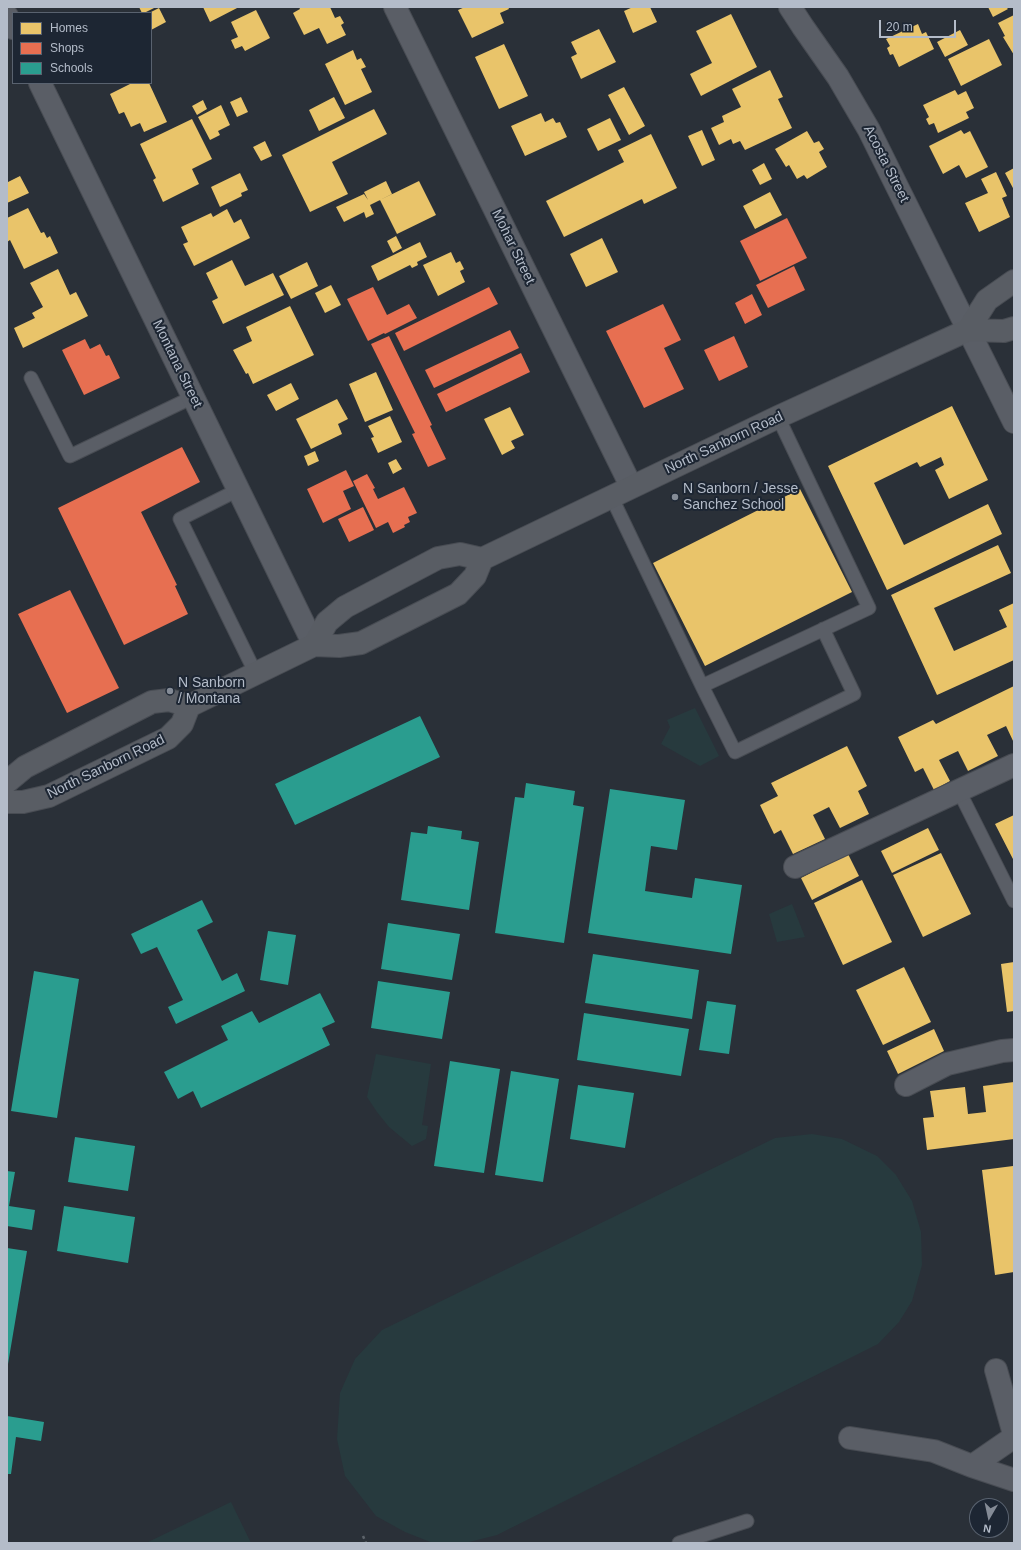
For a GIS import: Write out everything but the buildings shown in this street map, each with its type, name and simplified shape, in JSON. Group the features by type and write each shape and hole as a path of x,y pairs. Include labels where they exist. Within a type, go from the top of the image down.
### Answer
{"main road":[{"path":"968,330 987,300 1014,281"},
{"name":"North Sanborn Road","path":"482,559 631,486 968,330 1004,331 1014,328"},
{"path":"7,782 25,767 152,702 169,700 190,706 314,645 339,646 361,643 458,594 475,576 482,559 460,554 438,558 345,607 327,622 314,645"},
{"name":"North Sanborn Road","path":"7,802 23,802 49,796 168,738 182,724 190,706"}],"street":[{"name":"Mohar Street","path":"395,7 631,486"},
{"name":"Acosta Street","path":"790,7 838,77 869,130 1014,422"},
{"path":"7,16 12,26"},
{"name":"Montana Street","path":"40,84 314,645"},
{"path":"796,867 1014,765"},
{"path":"906,1084 947,1064 1002,1051 1014,1050"},
{"path":"972,1466 1014,1436 996,1370"},
{"path":"850,1438 934,1451 1014,1480"}],"lane":[{"path":"31,378 70,456 193,397"},
{"path":"702,686 869,608 778,417"},
{"path":"238,490 180,519 256,674"},
{"path":"611,496 735,752 854,694 823,629"},
{"path":"959,791 1014,901"},
{"path":"679,1543 747,1521"}],"path":[{"path":"363,1536 366,1543"}],"green space":[{"path":"695,708 719,756 700,766 661,744 670,727 667,720"},
{"path":"792,904 805,937 777,942 769,914"},
{"path":"376,1054 431,1064 422,1125 428,1126 426,1139 412,1146 389,1127 367,1097"},
{"path":"812,1134 842,1139 877,1156 896,1175 912,1201 921,1232 922,1265 912,1301 899,1322 878,1344 497,1535 469,1542 433,1543 405,1532 376,1516 345,1476 337,1439 340,1393 355,1359 382,1330 775,1138"},
{"path":"231,1502 251,1543 146,1543"}],"place":[{"name":"N Sanborn / Jesse Sanchez School","path":"675,497"},
{"name":"N Sanborn / Montana","path":"170,691"}]}
